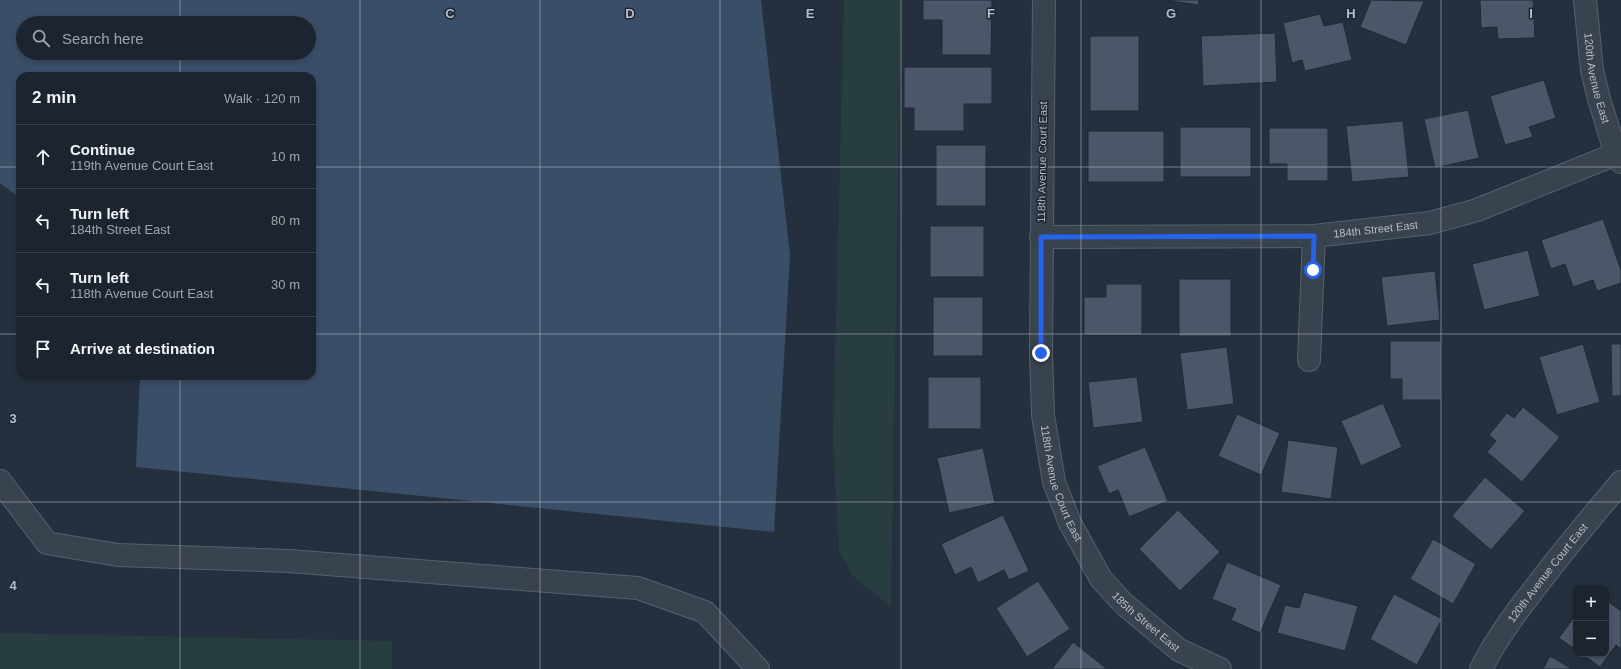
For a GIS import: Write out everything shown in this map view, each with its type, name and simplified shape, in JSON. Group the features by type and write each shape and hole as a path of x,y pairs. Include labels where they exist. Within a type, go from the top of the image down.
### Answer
{"street":[{"name":"118th Avenue Court East","path":"1044,0 1041,237 1043,415 1054,482 1070,523 1088,555"},
{"name":"120th Avenue East","path":"1585,0 1592,70 1599,99 1619,158"},
{"name":"184th Street East","path":"1041,237 1314,236 1430,223 1477,210 1619,158"},
{"path":"1309,360 1314,236"},
{"path":"0,481 47,543 118,555 289,561 638,588 705,612 758,669"},
{"name":"120th Avenue Court East","path":"1481,669 1499,638 1520,607 1559,556 1621,482"},
{"name":"185th Street East","path":"1088,555 1101,579 1124,604 1157,633 1179,650 1220,669"}],"green space":[{"path":"844,0 901,0 891,607 853,576 839,551 833,439"},
{"path":"0,633 392,641 392,669 0,669"}],"water":[{"path":"0,0 761,0 790,255 774,532 136,467 140,380 316,380 316,72 16,72 16,195 0,183"}],"building":[{"path":"923,0 992,0 991,55 942,55 942,20 923,20"},
{"path":"1165,0 1199,0 1198,5"},
{"path":"1371,0 1424,1 1406,45 1360,27"},
{"path":"1480,0 1533,0 1535,38 1498,39 1497,27 1481,28"},
{"path":"1320,14 1324,26 1343,22 1352,60 1305,71 1302,60 1292,63 1283,23"},
{"path":"1275,33 1277,82 1203,86 1201,36"},
{"path":"1090,36 1139,36 1139,111 1090,111"},
{"path":"904,67 992,67 992,104 964,104 964,131 914,131 914,108 904,108"},
{"path":"1544,80 1556,118 1529,127 1533,137 1505,145 1490,96"},
{"path":"1468,110 1479,158 1435,168 1424,119"},
{"path":"1403,121 1409,177 1352,182 1346,126"},
{"path":"1180,127 1251,127 1251,177 1180,177"},
{"path":"1269,128 1328,128 1328,181 1287,181 1287,164 1269,164"},
{"path":"1088,131 1164,131 1164,182 1088,182"},
{"path":"936,145 986,145 986,206 936,206"},
{"path":"1603,219 1621,270 1621,283 1597,291 1593,280 1573,287 1565,264 1551,269 1541,240"},
{"path":"930,226 984,226 984,277 930,277"},
{"path":"1528,250 1540,296 1484,310 1472,264"},
{"path":"1435,271 1440,320 1387,326 1381,277"},
{"path":"1179,279 1231,279 1231,336 1179,336"},
{"path":"1106,284 1142,284 1142,335 1084,335 1084,297 1106,297"},
{"path":"933,297 983,297 983,356 933,356"},
{"path":"1390,341 1441,341 1441,400 1402,400 1402,379 1390,379"},
{"path":"1583,344 1600,402 1557,415 1539,357"},
{"path":"1611,344 1621,344 1621,396 1612,396"},
{"path":"1227,347 1234,404 1187,410 1180,353"},
{"path":"928,377 981,377 981,429 928,429"},
{"path":"1137,377 1143,422 1093,428 1088,382"},
{"path":"1383,403 1402,447 1361,466 1341,421"},
{"path":"1523,407 1560,437 1522,482 1487,452 1496,441 1489,435 1507,413 1514,418"},
{"path":"1237,414 1280,433 1261,475 1218,456"},
{"path":"1288,440 1338,447 1331,499 1281,492"},
{"path":"1145,447 1168,501 1129,517 1118,490 1109,494 1097,466"},
{"path":"983,448 995,503 949,513 937,458"},
{"path":"1485,477 1525,511 1491,550 1452,516"},
{"path":"1178,510 1220,552 1180,591 1139,549"},
{"path":"1003,515 1029,571 1009,580 1004,570 978,583 971,567 955,575 941,544"},
{"path":"1433,539 1476,564 1453,604 1410,579"},
{"path":"1227,562 1281,585 1260,633 1231,620 1236,609 1212,599"},
{"path":"1038,581 1070,629 1027,657 996,608"},
{"path":"1304,592 1358,606 1345,651 1277,633 1285,605 1299,608"},
{"path":"1394,594 1442,619 1417,665 1370,639"},
{"path":"1609,602 1621,611 1621,649 1616,645 1609,655"},
{"path":"1573,619 1573,648 1559,638"},
{"path":"1073,642 1107,669 1052,669"},
{"path":"1550,656 1572,669 1543,669"},
{"path":"1586,657 1607,657 1600,667"}],"route":[{"path":"1041,353 1041,237 1314,236 1313,270"}]}
